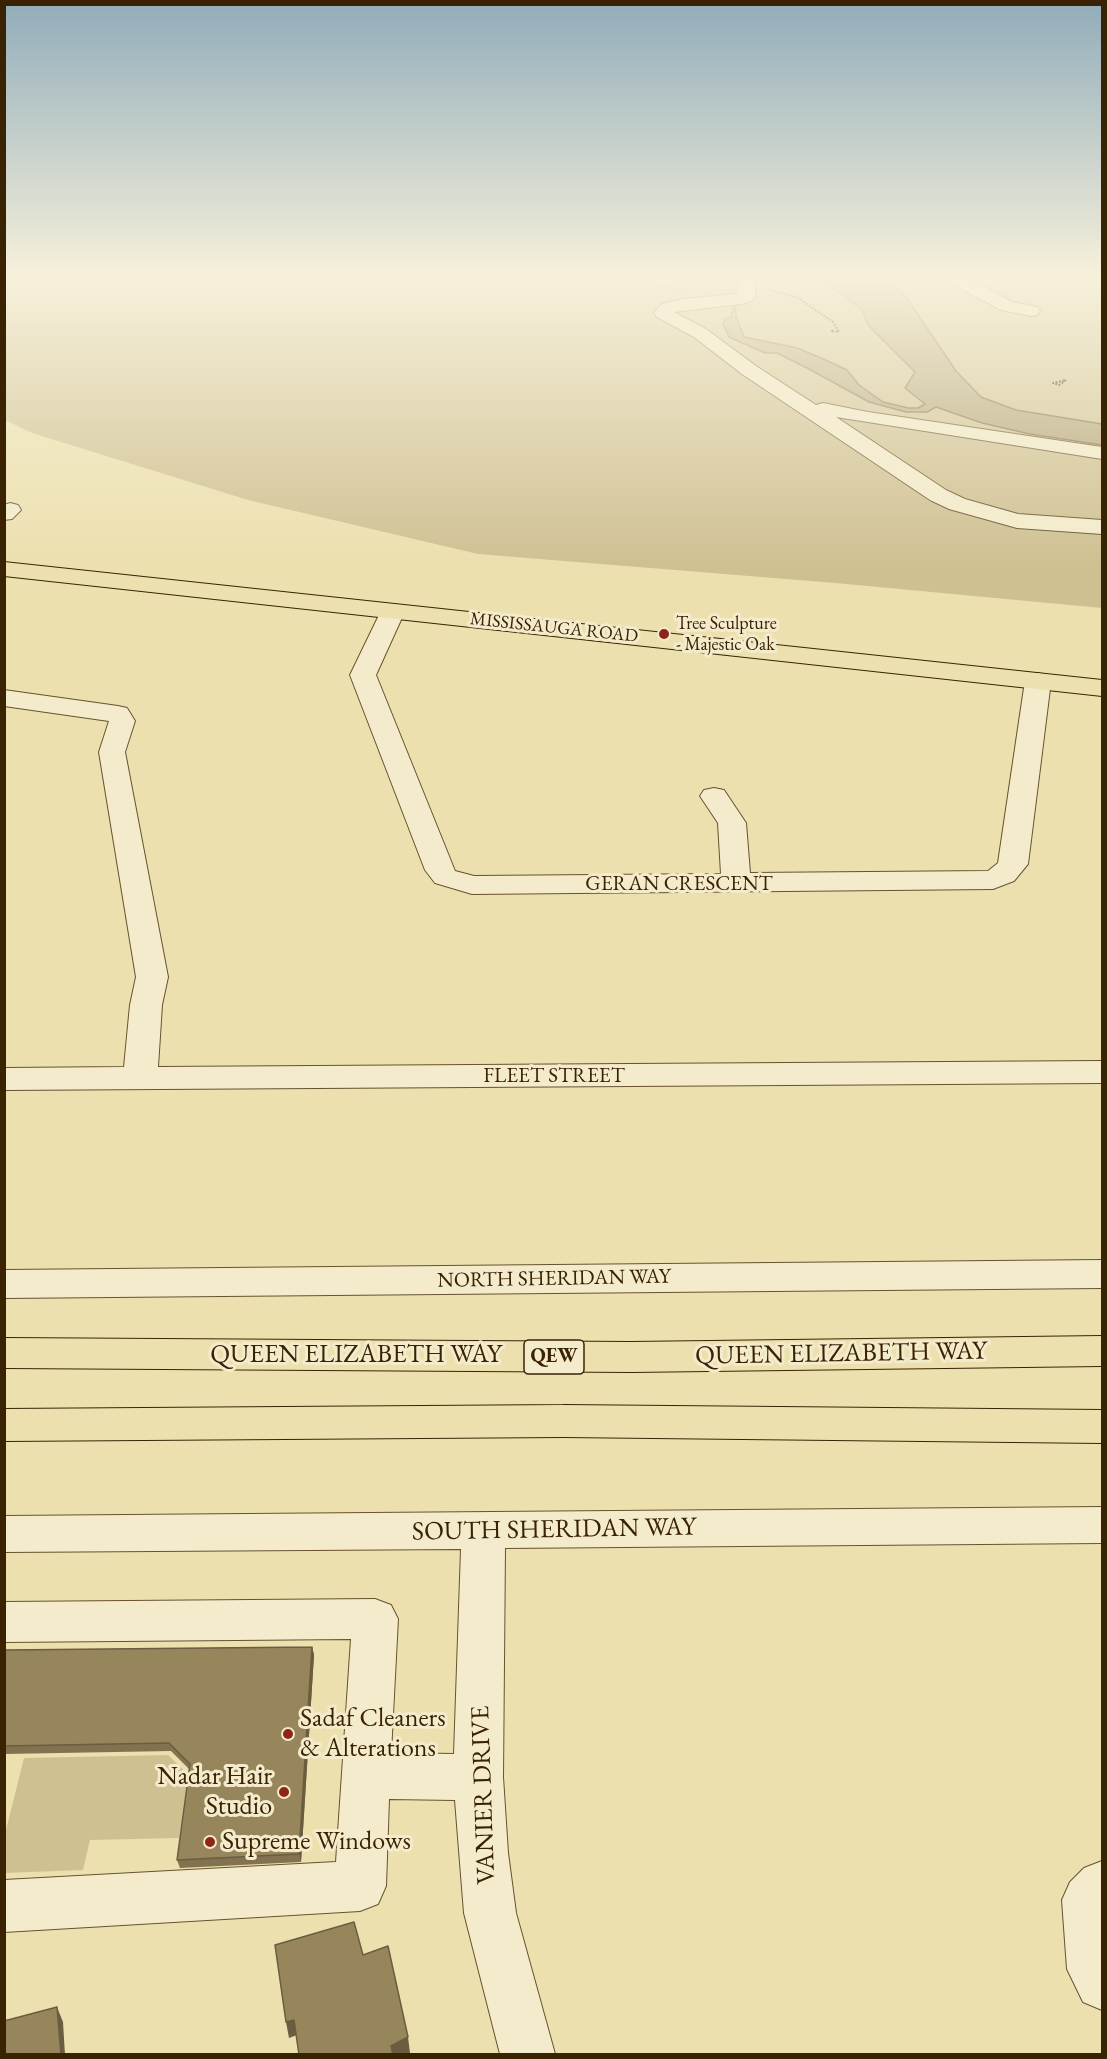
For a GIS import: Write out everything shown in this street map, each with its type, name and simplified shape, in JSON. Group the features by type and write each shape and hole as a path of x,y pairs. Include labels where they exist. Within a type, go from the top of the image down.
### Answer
{"main road":[{"name":"MISSISSAUGA ROAD","path":"4,569 1102,688"},
{"name":"QUEEN ELIZABETH WAY","path":"4,1353 631,1357 1102,1351"},
{"path":"4,1425 575,1421 1102,1427"}],"street":[{"path":"755,374 938,495 957,504 1017,521 1102,527"},
{"path":"802,404 868,418 1102,453"},
{"name":"GERAN CRESCENT","path":"393,611 363,675 440,870 445,877 472,885 973,882 993,880 1004,875 1013,864 1038,681"},
{"path":"4,698 118,714 122,721 112,752 152,977 146,1005 140,1079"},
{"path":"714,795 732,823 736,884"},
{"name":"FLEET STREET","path":"4,1079 1102,1072"},
{"name":"NORTH SHERIDAN WAY","path":"4,1284 1102,1274"},
{"name":"SOUTH SHERIDAN WAY","path":"4,1534 1102,1525"},
{"name":"VANIER DRIVE","path":"483,1531 478,1776 483,1853 490,1913 528,2055"},
{"path":"4,1622 375,1619 360,1886 4,1906"},
{"path":"365,1776 478,1776"},
{"path":"1102,1886 1088,1900 1094,1969 1102,1983"}],"shaded area":[{"path":"5,374 1102,374 1102,608 835,583 478,554 248,500 32,433 5,420"},
{"path":"818,374 850,374 859,385 883,402 908,408 918,408 925,404 905,388 914,374 959,374 981,397 1016,410 1102,424 1102,445 1030,434 982,423 936,407 927,412 906,412 869,402"},
{"path":"168,1755 188,1774 179,1838 90,1840 83,1870 5,1873 5,1834 24,1758"}],"building":[{"path":"312,1647 299,1854 177,1860 190,1764 169,1743 4,1746 4,1650"},
{"path":"354,1922 363,1955 388,1946 408,2037 391,2046 393,2055 299,2055 294,2020 286,2022 275,1945"},
{"path":"57,2007 61,2055 4,2055 4,2021"}],"place":[{"name":"Tree Sculpture - Majestic Oak","path":"664,634"},
{"name":"Sadaf Cleaners & Alterations","path":"288,1734"},
{"name":"Nadar Hair Studio","path":"284,1792"},
{"name":"Supreme Windows","path":"210,1842"}]}
